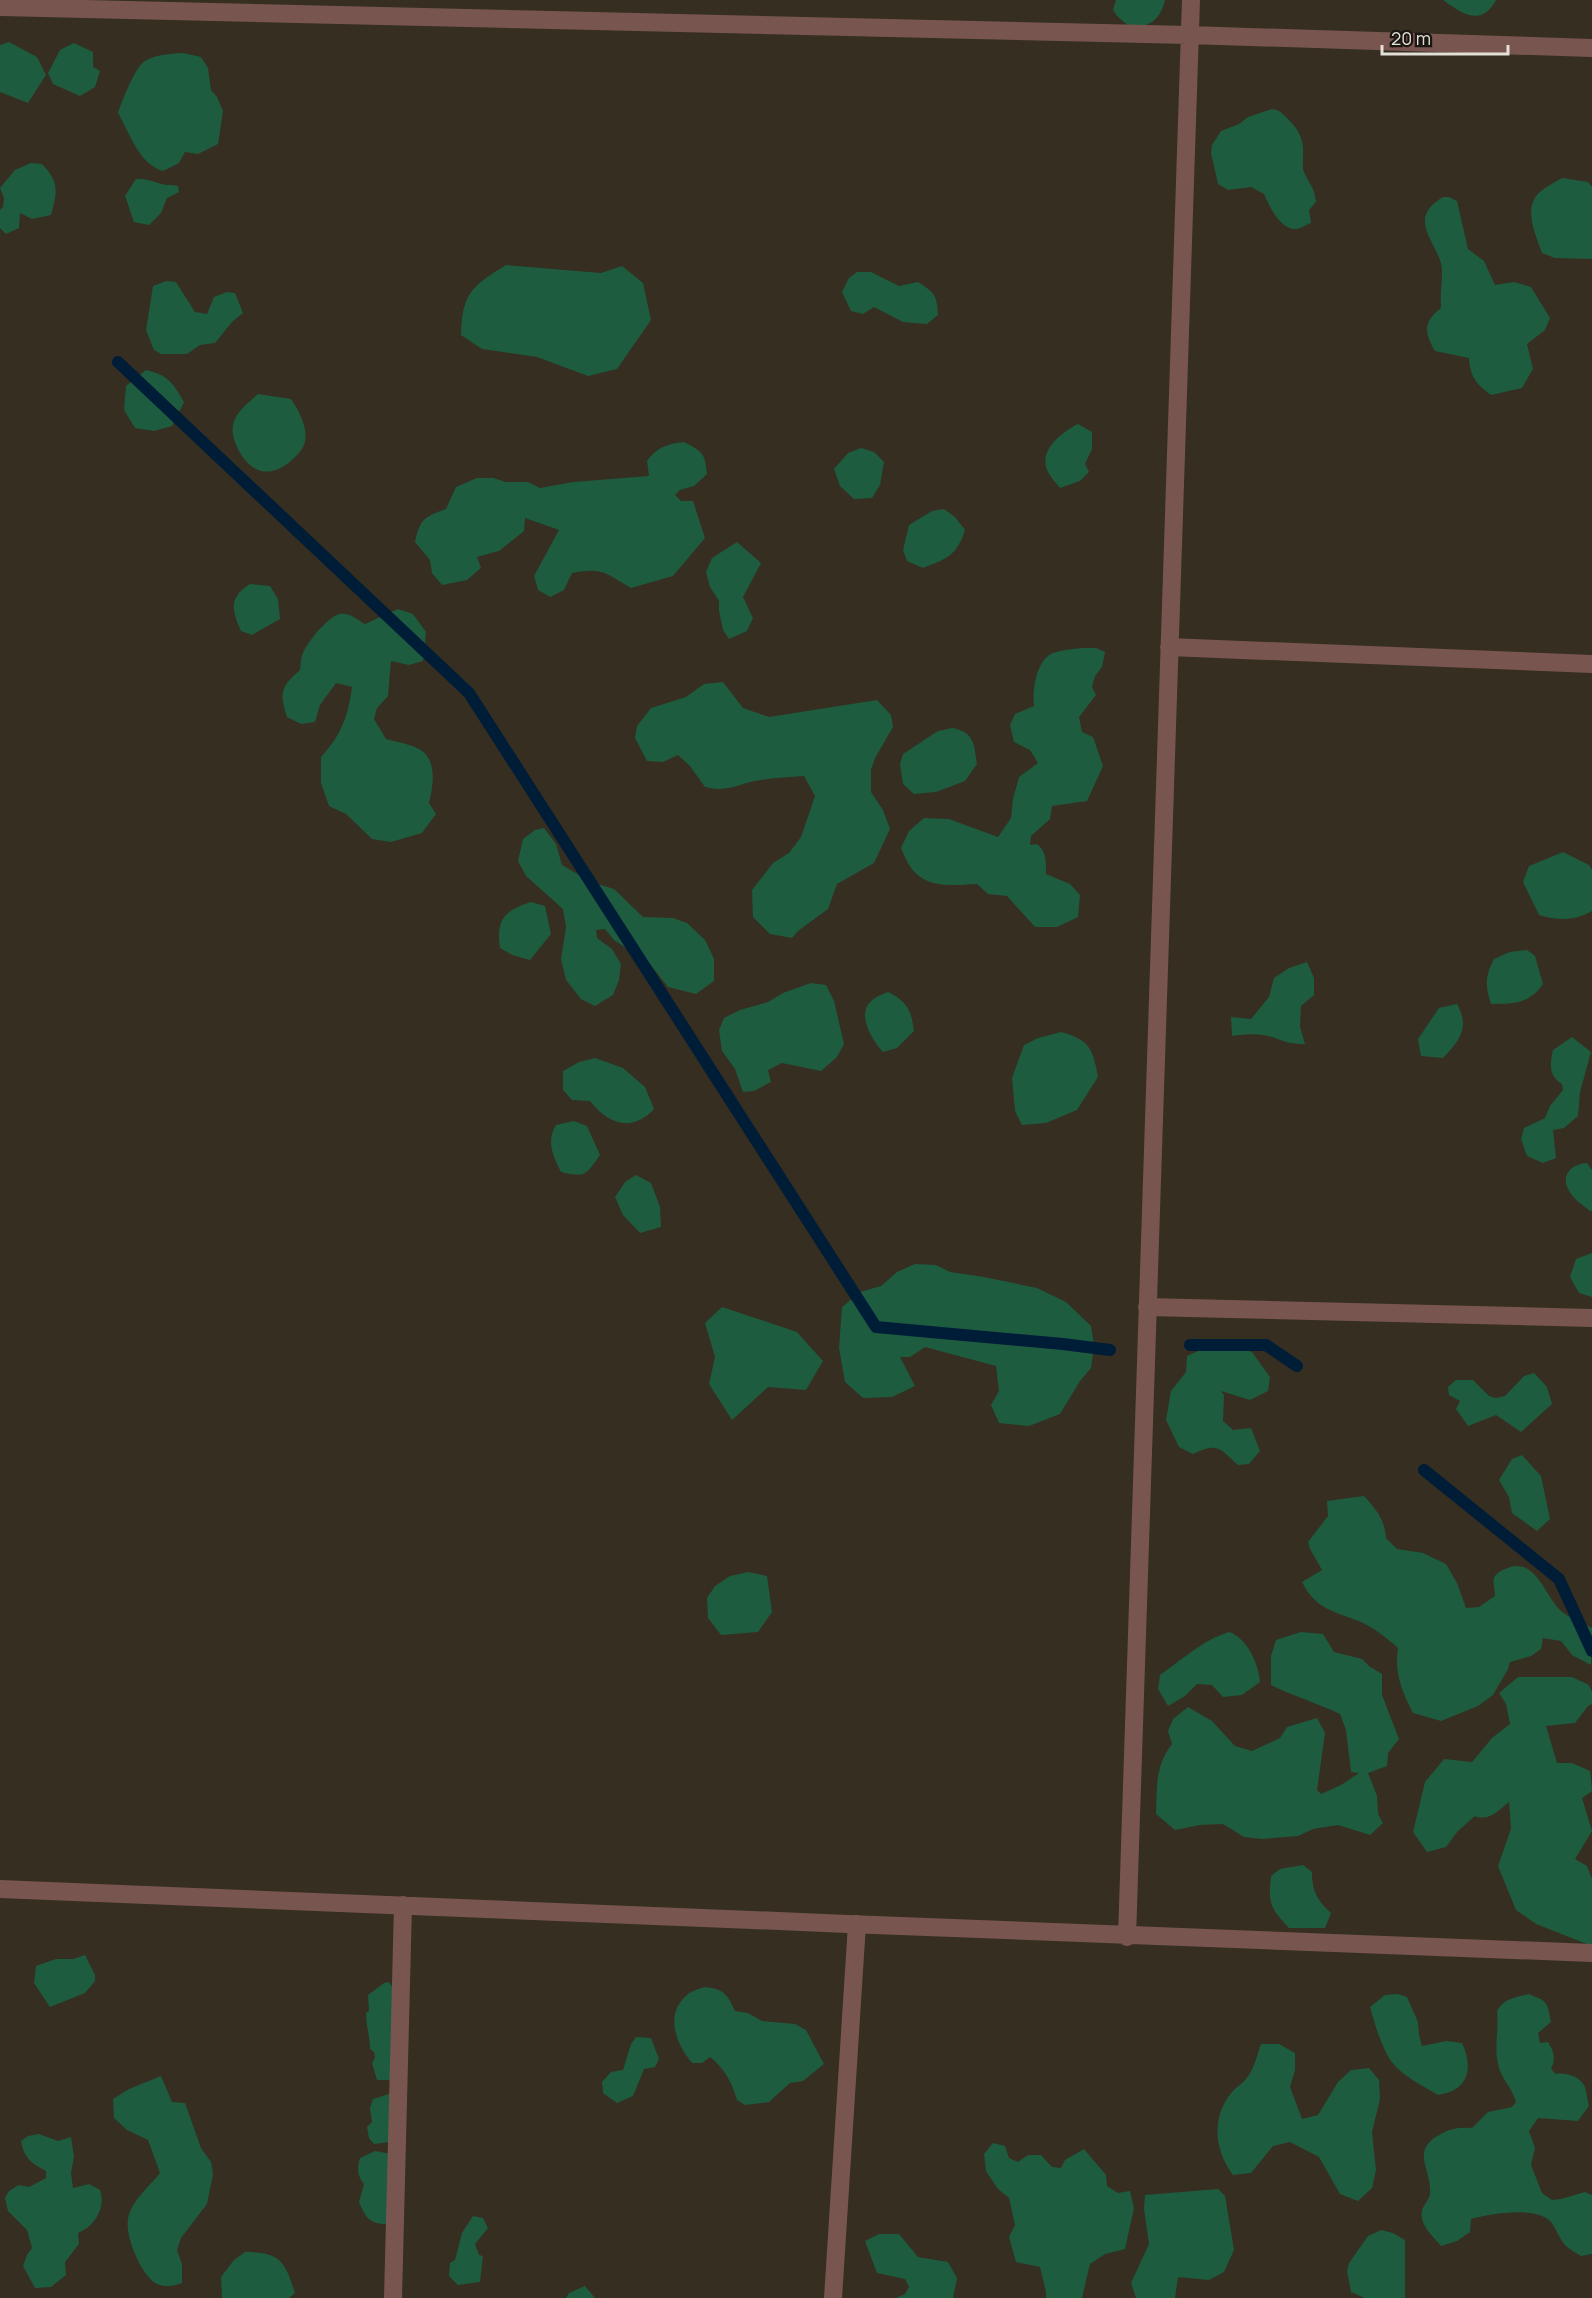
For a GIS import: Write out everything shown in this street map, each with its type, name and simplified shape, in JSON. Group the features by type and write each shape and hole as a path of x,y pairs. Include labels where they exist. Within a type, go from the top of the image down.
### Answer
{"street":[{"path":"537,0 537,18"},
{"path":"1127,1937 1191,0"},
{"path":"0,7 537,18 1592,48"},
{"path":"1169,646 1592,664"},
{"path":"1147,1307 1592,1318"},
{"path":"0,1889 1127,1937 1592,1953"},
{"path":"393,2298 403,1905"},
{"path":"833,2298 858,1924"}],"green space":[{"path":"1116,0 1165,0 1154,21 1144,26 1131,28 1113,10"},
{"path":"1443,0 1496,0 1490,8 1478,16 1457,10"},
{"path":"9,42 37,57 46,75 28,103 0,92 0,45"},
{"path":"74,43 93,52 93,67 100,71 95,87 80,96 53,84 48,73 60,50"},
{"path":"183,53 201,57 208,68 211,90 223,111 218,144 198,154 185,152 179,163 163,171 141,155 118,113 129,85 141,64 154,57"},
{"path":"1272,109 1283,114 1298,132 1303,146 1303,170 1315,196 1316,202 1309,210 1311,223 1297,229 1291,229 1281,222 1272,211 1264,194 1251,187 1228,190 1218,184 1211,153 1212,145 1221,131 1239,124 1248,117"},
{"path":"31,163 42,164 52,176 56,194 51,215 32,219 20,213 19,228 6,234 0,228 0,210 3,207 4,198 0,188 15,170"},
{"path":"1562,178 1588,182 1592,187 1592,259 1555,258 1542,253 1539,245 1532,220 1532,204 1541,191"},
{"path":"136,179 178,186 179,192 167,198 161,213 149,225 134,222 125,196"},
{"path":"1443,197 1457,201 1468,249 1484,261 1495,285 1514,282 1531,287 1550,318 1545,330 1527,344 1533,369 1522,388 1491,395 1475,379 1469,358 1435,351 1429,338 1428,323 1441,308 1442,271 1425,224 1426,215 1431,206"},
{"path":"506,265 601,273 622,266 643,283 651,320 617,369 588,376 537,357 482,349 461,335 464,309 471,292 477,285"},
{"path":"857,272 871,272 899,286 918,282 934,295 938,315 927,324 903,322 874,307 863,314 851,311 842,292 849,278"},
{"path":"166,281 176,282 195,312 207,314 214,297 227,292 235,293 243,313 232,322 215,343 200,345 187,354 161,354 154,350 146,330 153,286"},
{"path":"146,370 165,377 184,402 172,426 154,431 135,428 124,410 126,386"},
{"path":"258,394 291,399 300,414 306,436 303,447 292,460 268,472 254,468 248,463 242,456 234,438 233,423 236,417"},
{"path":"1078,424 1092,432 1092,449 1085,464 1089,472 1080,481 1060,488 1048,472 1045,464 1046,457 1053,443"},
{"path":"684,442 702,454 707,474 694,486 680,490 675,495 681,501 693,501 705,538 673,576 631,588 597,571 572,573 564,590 550,597 538,590 534,576 559,530 525,518 524,531 499,551 477,557 481,568 467,580 442,585 432,573 430,560 415,542 424,520 446,509 456,487 477,478 528,482 540,488 573,482 649,476 647,461 655,452 668,445"},
{"path":"861,448 874,452 884,462 880,485 872,498 854,499 840,486 834,469 848,453"},
{"path":"944,509 955,517 965,530 955,551 945,559 923,568 907,561 903,550 909,525 932,511"},
{"path":"737,542 761,563 743,597 753,618 747,631 729,639 723,630 719,601 710,587 706,572 712,558"},
{"path":"250,584 270,586 278,599 280,619 252,635 241,631 234,611 235,599"},
{"path":"398,609 413,614 426,632 423,661 409,665 391,661 388,696 377,708 374,719 386,739 415,747 429,759 433,782 429,803 436,814 422,833 391,842 372,839 346,814 329,806 321,783 321,757 343,724 352,687 336,683 320,705 315,722 301,724 287,717 283,690 300,670 301,658 307,645 334,616 346,614 365,624"},
{"path":"1096,648 1105,652 1102,667 1095,676 1092,687 1096,695 1079,717 1082,732 1093,737 1103,766 1087,801 1052,806 1050,819 1031,836 1030,845 1037,844 1043,851 1046,874 1070,884 1080,895 1078,917 1057,927 1035,927 1007,896 988,894 977,884 940,884 922,878 907,861 901,848 909,831 924,818 949,819 998,837 1011,818 1019,777 1038,763 1030,750 1014,742 1010,725 1015,714 1034,706 1036,677 1047,657 1056,652"},
{"path":"723,682 743,708 769,717 877,700 891,715 893,727 875,758 871,770 871,792 883,810 890,829 874,863 837,884 828,909 792,938 770,934 753,917 752,890 773,863 789,853 801,837 815,796 804,776 753,781 713,789 705,787 690,766 678,755 663,762 647,761 635,738 637,726 651,708 686,697 704,684"},
{"path":"952,728 965,733 972,740 977,764 965,781 936,792 914,794 903,784 900,764 903,754 938,731"},
{"path":"544,828 556,844 562,865 591,882 614,889 643,917 673,918 687,923 705,940 714,959 714,981 696,994 668,987 650,964 614,940 605,929 596,930 597,938 612,949 621,964 619,980 613,995 595,1006 581,999 566,980 561,959 566,927 563,909 526,876 518,861 523,839 535,830"},
{"path":"1563,852 1589,865 1592,870 1592,911 1579,917 1566,919 1539,915 1523,882 1529,866"},
{"path":"531,902 545,906 551,934 530,960 512,955 500,948 499,930 508,913"},
{"path":"1527,950 1535,956 1543,984 1532,996 1520,1002 1491,1004 1487,981 1494,959 1510,952"},
{"path":"1307,962 1314,978 1314,995 1301,1006 1300,1027 1305,1044 1295,1044 1262,1035 1232,1036 1231,1017 1251,1019 1269,997 1274,978 1289,968"},
{"path":"811,983 826,985 834,1001 844,1044 837,1057 821,1071 782,1063 768,1070 771,1082 754,1091 743,1092 735,1069 722,1051 719,1030 724,1018"},
{"path":"888,992 900,999 907,1007 914,1031 897,1048 883,1052 870,1033 865,1017 869,1004 875,998"},
{"path":"1457,1004 1461,1012 1463,1027 1454,1045 1443,1058 1421,1056 1418,1039 1439,1008"},
{"path":"1061,1032 1084,1042 1092,1053 1098,1077 1077,1110 1046,1123 1022,1125 1015,1111 1012,1078 1024,1045 1038,1038"},
{"path":"1572,1037 1591,1052 1580,1092 1578,1116 1564,1128 1553,1130 1556,1158 1543,1163 1527,1156 1521,1139 1524,1128 1545,1118 1550,1106 1563,1090 1562,1084 1552,1073 1552,1055 1553,1050"},
{"path":"595,1058 623,1068 645,1087 654,1109 637,1121 620,1123 604,1115 590,1101 572,1100 563,1090 563,1071 579,1062"},
{"path":"574,1121 587,1126 600,1155 588,1171 580,1175 561,1172 551,1143 556,1125"},
{"path":"1587,1163 1592,1170 1592,1211 1577,1201 1566,1183 1566,1177 1571,1169"},
{"path":"636,1175 651,1183 660,1207 661,1227 640,1233 623,1215 615,1197 625,1182"},
{"path":"1592,1253 1592,1297 1579,1293 1570,1277 1576,1259"},
{"path":"915,1264 936,1265 950,1272 1037,1288 1066,1302 1091,1326 1094,1345 1091,1368 1080,1381 1060,1414 1029,1426 999,1423 991,1405 999,1391 996,1366 925,1347 910,1357 900,1357 915,1386 892,1397 863,1398 845,1382 839,1348 842,1307 860,1292 881,1286 897,1272"},
{"path":"722,1307 797,1332 823,1361 806,1390 768,1387 732,1420 709,1384 715,1357 705,1323"},
{"path":"1229,1344 1252,1352 1270,1377 1268,1391 1250,1400 1221,1391 1224,1395 1223,1421 1233,1430 1251,1428 1260,1451 1249,1464 1238,1465 1218,1449 1208,1448 1193,1454 1179,1447 1166,1420 1171,1391 1186,1372 1187,1356 1209,1346"},
{"path":"1534,1373 1547,1387 1552,1404 1521,1432 1496,1415 1468,1426 1456,1409 1460,1401 1449,1395 1448,1387 1456,1380 1473,1380 1489,1396 1496,1398 1505,1396 1524,1376"},
{"path":"1522,1455 1541,1476 1550,1519 1537,1531 1512,1513 1509,1497 1499,1480 1512,1459"},
{"path":"1364,1496 1379,1515 1386,1538 1397,1549 1423,1553 1446,1564 1457,1583 1466,1608 1479,1607 1495,1596 1495,1577 1505,1569 1515,1566 1531,1571 1559,1609 1592,1628 1591,1665 1572,1655 1561,1641 1543,1638 1541,1649 1531,1656 1510,1662 1493,1695 1478,1706 1441,1721 1413,1713 1400,1682 1397,1666 1398,1648 1368,1625 1321,1605 1302,1582 1322,1570 1308,1542 1328,1516 1327,1501"},
{"path":"748,1572 767,1576 772,1612 758,1632 721,1635 708,1618 707,1598 715,1586 730,1576"},
{"path":"1229,1632 1241,1640 1251,1652 1260,1682 1242,1695 1223,1697 1212,1685 1197,1684 1185,1696 1168,1706 1158,1689 1160,1675 1202,1645"},
{"path":"1301,1632 1323,1634 1334,1652 1362,1659 1382,1674 1382,1695 1399,1739 1388,1753 1387,1766 1368,1773 1377,1796 1378,1814 1383,1823 1370,1835 1338,1825 1313,1829 1298,1836 1262,1839 1244,1837 1223,1824 1200,1825 1175,1830 1156,1814 1157,1786 1162,1760 1172,1744 1168,1731 1173,1719 1188,1707 1212,1721 1235,1746 1252,1751 1280,1738 1287,1727 1317,1718 1325,1733 1317,1790 1321,1794 1359,1773 1351,1772 1346,1730 1340,1714 1271,1685 1271,1656 1276,1640"},
{"path":"1518,1677 1572,1677 1589,1685 1592,1692 1592,1704 1575,1723 1546,1726 1557,1763 1572,1763 1590,1771 1592,1791 1582,1798 1592,1831 1575,1859 1587,1866 1592,1879 1592,1944 1536,1924 1516,1910 1498,1866 1511,1829 1509,1802 1498,1812 1489,1816 1475,1816 1458,1831 1446,1847 1427,1852 1413,1832 1425,1782 1444,1759 1472,1762 1492,1738 1510,1724 1506,1704 1499,1693"},
{"path":"1303,1865 1312,1872 1316,1895 1331,1913 1325,1928 1289,1928 1272,1905 1271,1876 1280,1869"},
{"path":"85,1955 95,1975 95,1981 85,1993 50,2007 34,1983 36,1966 56,1959 73,1959"},
{"path":"389,1982 397,1994 392,2080 377,2080 372,2063 375,2058 374,2052 370,2049 366,2013 369,2011 368,1995"},
{"path":"705,1987 724,1993 735,2011 748,2013 762,2021 795,2024 806,2030 824,2064 803,2081 790,2083 769,2102 745,2105 737,2100 730,2081 719,2066 710,2057 702,2063 692,2063 677,2038 674,2020 680,2003 691,1992"},
{"path":"1398,1994 1407,1997 1418,2022 1422,2046 1446,2041 1462,2043 1468,2070 1462,2084 1456,2089 1438,2095 1407,2076 1387,2055 1370,2007 1385,1995"},
{"path":"1529,1994 1546,2003 1549,2010 1551,2022 1538,2033 1540,2043 1548,2042 1553,2052 1551,2069 1556,2074 1569,2075 1580,2080 1585,2087 1589,2106 1578,2121 1538,2118 1529,2131 1535,2148 1531,2165 1542,2193 1552,2200 1585,2192 1592,2195 1592,2254 1581,2256 1565,2245 1550,2221 1534,2214 1500,2213 1471,2219 1470,2232 1457,2241 1441,2246 1423,2221 1422,2211 1430,2194 1424,2153 1431,2140 1456,2128 1472,2128 1488,2112 1512,2107 1516,2102 1498,2064 1497,2011 1507,2001"},
{"path":"636,2037 651,2038 659,2059 655,2067 644,2069 633,2096 617,2103 603,2093 602,2082 611,2072 623,2070 631,2044"},
{"path":"1261,2044 1279,2044 1295,2053 1295,2070 1290,2087 1302,2119 1318,2115 1338,2082 1351,2070 1369,2068 1379,2080 1380,2099 1372,2132 1376,2170 1372,2188 1358,2201 1340,2194 1319,2157 1290,2142 1273,2146 1251,2173 1233,2175 1222,2155 1218,2123 1225,2102 1249,2075"},
{"path":"161,2076 172,2102 185,2103 201,2148 211,2162 213,2174 207,2204 181,2238 177,2250 182,2264 182,2283 168,2286 155,2283 144,2271 131,2244 128,2226 133,2206 160,2173 148,2140 127,2130 114,2118 113,2099 129,2089"},
{"path":"392,2093 397,2141 374,2144 369,2138 367,2127 372,2122 370,2108 373,2099"},
{"path":"39,2134 58,2141 71,2137 74,2157 71,2173 73,2188 89,2184 100,2190 101,2203 98,2216 78,2233 79,2244 65,2262 66,2275 51,2287 35,2288 23,2266 32,2248 27,2230 8,2211 5,2198 9,2191 19,2185 29,2187 46,2178 46,2171 26,2156 21,2141 28,2136"},
{"path":"993,2143 1005,2146 1009,2158 1018,2162 1028,2155 1041,2155 1052,2167 1061,2168 1065,2160 1084,2149 1106,2175 1107,2186 1118,2193 1130,2191 1134,2208 1125,2249 1105,2254 1090,2264 1082,2298 1046,2298 1040,2267 1016,2262 1009,2237 1015,2225 1009,2198 998,2189 986,2171 984,2154"},
{"path":"375,2151 392,2154 386,2224 376,2223 369,2219 359,2202 364,2184 358,2172 360,2158"},
{"path":"1218,2189 1225,2196 1234,2250 1224,2272 1209,2280 1178,2277 1175,2298 1136,2298 1131,2283 1149,2244 1144,2209 1145,2195"},
{"path":"473,2216 483,2218 488,2228 475,2244 479,2255 483,2256 480,2282 458,2285 449,2276 450,2263 455,2260 462,2233"},
{"path":"1381,2230 1393,2233 1405,2240 1405,2298 1365,2298 1351,2292 1347,2271 1349,2263 1368,2236"},
{"path":"879,2234 899,2234 918,2257 948,2262 957,2278 953,2298 896,2298 905,2294 909,2287 905,2279 877,2273 865,2241"},
{"path":"245,2252 266,2254 279,2260 288,2273 295,2293 289,2298 222,2298 221,2277 234,2260"},
{"path":"585,2286 595,2298 566,2298 569,2293"}],"waterway":[{"path":"118,362 469,693 876,1327 1110,1350"},
{"path":"1190,1345 1266,1345 1297,1366"},
{"path":"1424,1470 1559,1579 1592,1651"}]}
